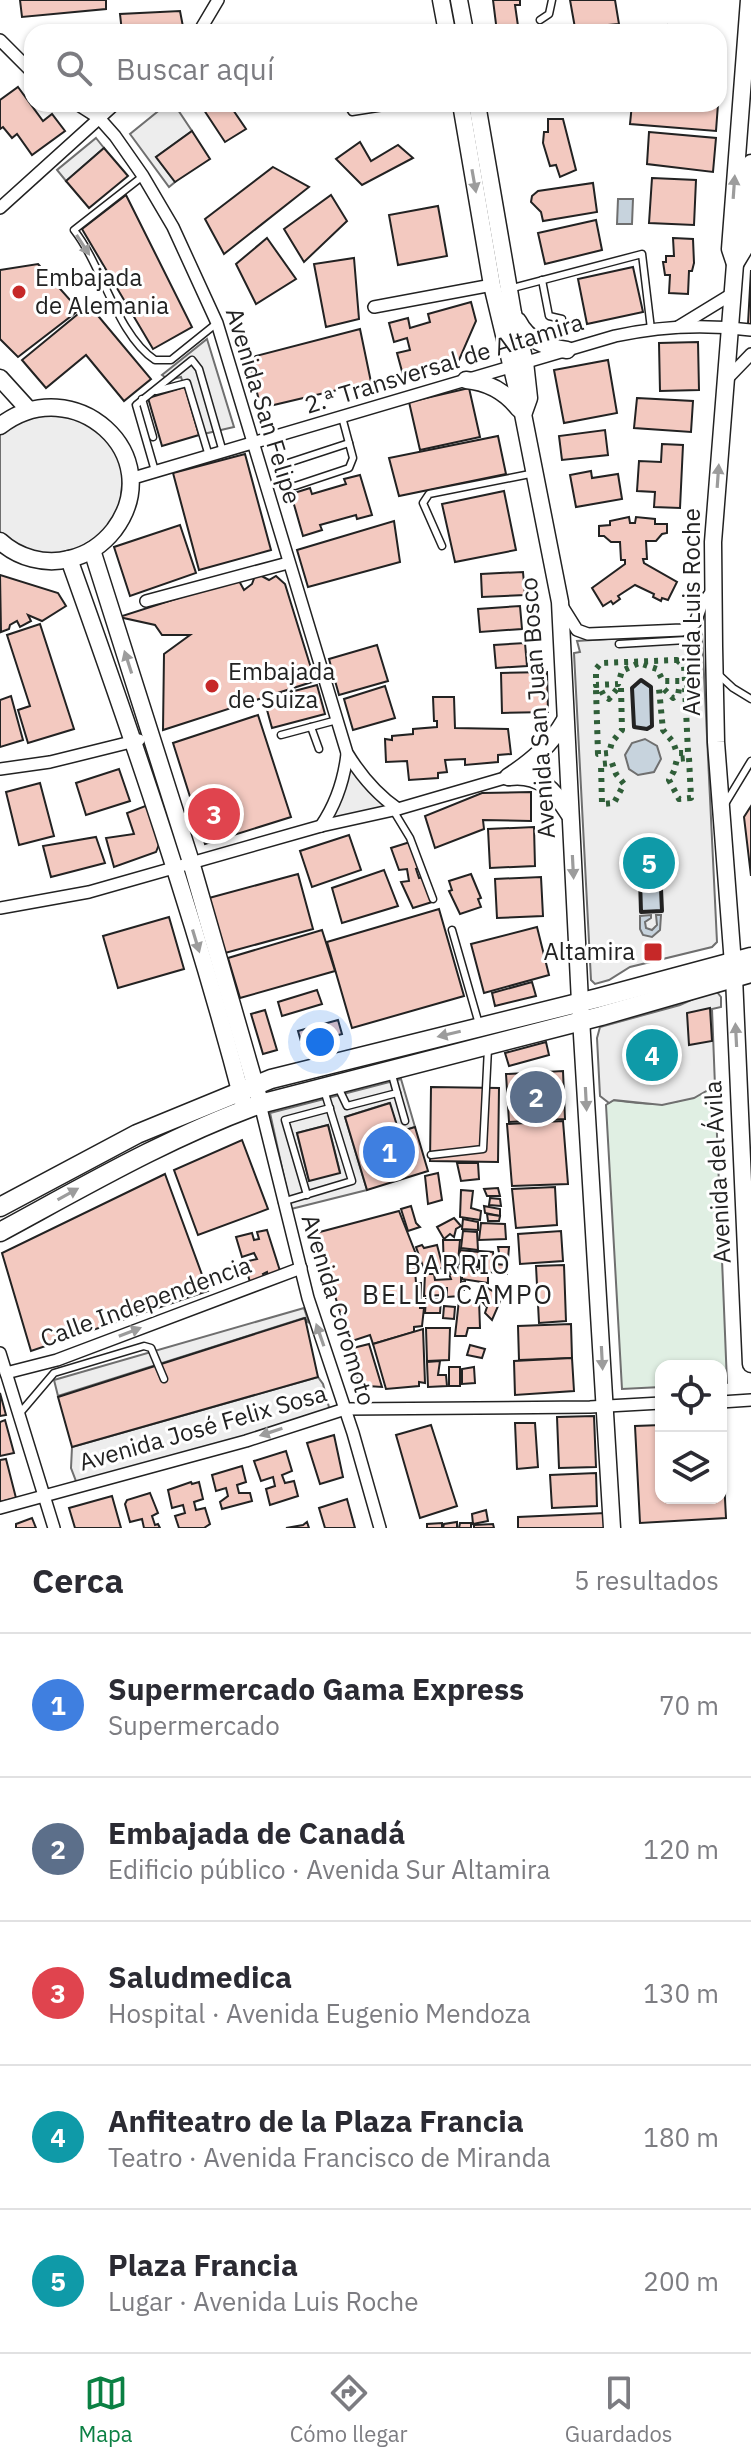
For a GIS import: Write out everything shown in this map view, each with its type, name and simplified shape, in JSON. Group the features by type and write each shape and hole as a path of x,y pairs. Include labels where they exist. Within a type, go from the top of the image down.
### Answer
{"main road":[{"path":"441,0 446,24"},
{"path":"459,0 463,24"},
{"path":"463,24 466,0"},
{"name":"Avenida Luis Roche","path":"742,967 721,810 714,666 713,542 735,264 730,249 749,0"},
{"name":"Avenida San Juan Bosco","path":"462,112 492,285 517,364"},
{"name":"Avenida San Juan Bosco","path":"478,112 513,313 523,414 560,602 612,1528"},
{"name":"Avenida Luis Roche","path":"735,264 744,249 751,163"},
{"path":"513,313 526,335 550,347 567,350"},
{"path":"0,378 29,410"},
{"path":"466,380 478,381 499,390 523,414"},
{"path":"0,542 21,555 45,561 69,559 92,550 118,525 127,503 130,479 120,446 96,420 64,407 29,410 3,418"},
{"path":"92,550 191,862 253,1107"},
{"path":"69,559 134,742 248,1087"},
{"path":"508,777 540,754 565,719"},
{"path":"508,777 525,776 542,782 557,796 570,816"},
{"path":"0,1232 112,1171 216,1120 329,1085 488,1045 581,1011 742,967"},
{"name":"Avenida del Ávila","path":"742,967 751,1364"},
{"path":"0,1207 133,1136 248,1087 409,1043 480,1027 581,1011"}],"street":[{"path":"204,24 218,0"},
{"path":"0,40 24,64"},
{"name":"Avenida San Felipe","path":"90,112 115,136 143,176 173,227 217,323 347,753 362,777 396,810"},
{"path":"0,208 106,112"},
{"path":"374,307 492,285"},
{"path":"677,327 732,294"},
{"name":"2.ª Transversal de Altamira","path":"130,479 517,364 651,329 729,327 751,330"},
{"path":"724,382 751,354"},
{"path":"146,601 288,563"},
{"path":"560,602 577,630 588,634 682,630 694,625 701,606 713,590"},
{"path":"0,769 50,762 151,736"},
{"name":"Avenida San Felipe","path":"321,826 337,796 347,753"},
{"path":"0,908 89,892 174,866 321,826 396,810 508,777"},
{"name":"Avenida Coromoto","path":"253,1107 311,1309 380,1528"},
{"name":"Calle Independencia","path":"6,1373 57,1360 301,1268"},
{"path":"0,1353 54,1528"},
{"path":"727,1402 751,1400"},
{"name":"Avenida José Felix Sosa","path":"0,1508 246,1441 345,1409 655,1403"}],"lane":[{"path":"540,20 549,14 552,0"},
{"path":"143,176 74,230 85,245 135,343 155,360 171,360 217,323"},
{"path":"509,289 642,254 651,329"},
{"path":"542,280 549,316 562,319"},
{"path":"155,471 136,405 192,360 199,369 223,452"},
{"path":"150,393 187,383 209,456"},
{"path":"142,399 153,437"},
{"path":"295,486 349,468 353,458 342,417"},
{"path":"285,464 349,443"},
{"path":"442,546 423,503 424,497 535,473"},
{"path":"619,644 686,640 693,632 694,625"},
{"path":"714,666 733,688 751,699"},
{"path":"281,735 337,720"},
{"path":"311,727 319,749"},
{"path":"721,810 751,761"},
{"path":"396,810 433,899"},
{"path":"452,930 480,1027"},
{"path":"431,1155 483,1149 488,1045"},
{"path":"390,1070 405,1121"},
{"path":"329,1085 347,1106 397,1093"},
{"path":"282,1202 352,1181 330,1108 329,1085"},
{"path":"294,1095 302,1115"},
{"path":"307,1195 285,1120 330,1108"},
{"path":"19,1414 54,1373 144,1346 151,1348 164,1379"}],"green space":[{"path":"715,1086 726,1360 655,1360 655,1387 622,1389 606,1105 613,1100 666,1103"}],"shaded area":[{"path":"157,112 179,112 192,131 156,157 175,182 169,187 130,134"},
{"path":"96,138 104,148 66,181 57,170"},
{"path":"618,199 633,199 632,224 617,224"},
{"path":"207,339 234,427 199,435 181,377 169,380 162,375"},
{"path":"75,410 125,456 118,525 57,561 0,541 0,426 9,419"},
{"path":"702,633 717,942 712,947 630,967 609,980 595,984 591,980 574,653 580,652 577,641"},
{"path":"641,680 651,687 652,726 647,729 634,727 632,688"},
{"path":"645,739 657,746 661,759 654,772 638,775 629,769 625,755 632,743"},
{"path":"347,753 398,809 321,826"},
{"path":"643,842 659,844 662,911 641,912 639,846"},
{"path":"651,915 645,922 646,928 652,930 657,925 656,915 661,915 660,930 652,937 643,935 640,929 640,916"},
{"path":"709,992 717,992 721,997 721,1007 712,1009 715,1086 694,1098 662,1105 614,1100 609,1103 600,1096 597,1038 600,1027 680,1005","holes":["657,1035 665,1035 669,1039 669,1049 663,1053 672,1051 672,1058 663,1060 664,1074 655,1074 641,1067 630,1048 643,1046 644,1038 651,1037 652,1043"]},
{"path":"401,1079 415,1127 399,1132 389,1103 345,1117 367,1190 291,1209 270,1113","holes":["328,1125 340,1172 309,1180 297,1133"]},
{"path":"304,1308 309,1323 304,1318 58,1396 54,1380"},
{"path":"318,1377 323,1384 331,1415 79,1489 71,1468 72,1447"}],"building":[{"path":"20,0 106,0 106,9 22,17"},
{"path":"493,0 520,0 520,5 515,5 518,24 496,24"},
{"path":"570,0 615,0 619,24 574,24"},
{"path":"180,11 182,24 121,24 120,14"},
{"path":"18,87 24,95 24,112 36,112 43,121 52,114 65,131 32,155 17,134 12,138 3,127 0,129 0,100"},
{"path":"205,112 234,112 246,129 225,142"},
{"path":"631,112 717,112 716,131 630,124"},
{"path":"548,119 563,119 576,170 560,177 556,165 550,166 543,143 544,132 548,132"},
{"path":"192,131 210,159 175,182 156,157"},
{"path":"649,132 716,138 713,172 647,164"},
{"path":"360,142 371,161 398,145 413,158 362,185 336,159"},
{"path":"104,148 128,176 89,208 66,181"},
{"path":"273,167 309,187 224,254 205,219"},
{"path":"652,178 696,180 694,225 649,223"},
{"path":"593,183 597,212 543,221 541,212 531,202 538,191"},
{"path":"126,195 192,327 153,349 82,229"},
{"path":"331,195 347,221 304,262 284,229"},
{"path":"438,206 447,256 398,265 389,215"},
{"path":"596,220 602,250 545,264 538,233"},
{"path":"267,238 296,279 256,304 236,264"},
{"path":"673,238 693,239 694,263 692,271 689,271 688,294 669,293 670,275 665,275 663,262 666,262 666,256 674,256"},
{"path":"354,258 359,319 326,327 314,264"},
{"path":"38,264 79,310 18,357 0,339 0,270"},
{"path":"633,267 643,312 587,324 578,279"},
{"path":"751,270 751,324 748,324"},
{"path":"471,302 476,321 459,360 403,375 397,353 410,350 407,338 394,342 389,323 408,318 410,328 430,322 428,314"},
{"path":"89,305 151,379 124,401 86,355 46,388 22,360"},
{"path":"360,329 371,382 261,408 248,358"},
{"path":"698,342 699,390 660,391 659,343"},
{"path":"608,360 617,413 564,423 554,370"},
{"path":"185,387 199,435 162,446 148,398"},
{"path":"469,388 480,437 420,450 409,402"},
{"path":"637,398 693,401 691,432 634,428"},
{"path":"605,430 608,455 562,460 559,436"},
{"path":"498,436 506,474 399,496 389,458"},
{"path":"662,444 683,445 680,508 654,507 655,492 637,491 639,461 661,462"},
{"path":"245,454 271,550 199,570 173,473"},
{"path":"591,471 592,478 618,474 622,499 576,507 570,475"},
{"path":"360,475 372,515 357,519 356,515 320,525 322,530 303,536 291,494 310,488 312,494 346,484 344,479"},
{"path":"504,491 516,550 455,562 442,504"},
{"path":"629,517 630,523 635,523 636,517 655,519 655,524 667,524 667,533 656,541 646,541 647,559 643,559 644,563 677,582 668,600 662,598 661,601 635,585 618,596 620,599 613,604 611,601 603,606 592,588 625,564 625,560 621,560 620,542 611,542 599,536 599,526"},
{"path":"394,521 400,562 308,587 297,550"},
{"path":"180,525 196,573 130,596 114,547"},
{"path":"523,572 525,595 482,597 481,574"},
{"path":"256,573 269,580 276,576 285,584 315,681 163,730 164,654 190,635 162,635 155,625 119,617 238,579 244,590 252,584"},
{"path":"0,575 58,593 66,606 42,621 28,615 31,621 20,627 17,621 1,632"},
{"path":"520,606 522,629 480,632 478,609"},
{"path":"40,624 74,729 28,743 18,710 30,706 7,635"},
{"path":"525,643 527,666 496,668 494,645"},
{"path":"377,645 388,681 339,695 329,659"},
{"path":"547,672 548,712 502,713 501,673"},
{"path":"317,685 325,714 272,728 264,699"},
{"path":"385,686 395,718 353,730 344,699"},
{"path":"11,696 23,740 0,747 0,700"},
{"path":"433,697 454,697 455,728 508,729 511,754 498,755 498,762 465,765 465,759 445,760 447,772 438,773 438,778 409,780 407,761 386,762 385,739 413,734 413,729 437,727"},
{"path":"258,715 291,817 205,844 173,743"},
{"path":"119,769 130,801 86,815 76,783"},
{"path":"40,783 54,836 19,845 6,792"},
{"path":"531,792 531,821 483,820 484,829 435,848 425,816 482,793"},
{"path":"148,805 160,842 156,852 114,867 106,838 134,834 127,813"},
{"path":"751,806 751,876 744,817"},
{"path":"534,827 535,866 490,868 488,829"},
{"path":"349,835 361,870 312,887 300,851"},
{"path":"96,837 105,863 51,877 43,846"},
{"path":"410,842 419,868 416,869 419,878 423,877 432,902 413,908 401,882 409,881 407,869 399,870 391,848"},
{"path":"384,870 398,906 342,923 332,888"},
{"path":"298,874 313,929 225,953 209,898"},
{"path":"471,874 481,898 478,899 481,907 460,914 449,891 452,890 449,881"},
{"path":"541,877 543,916 497,918 495,879"},
{"path":"439,909 464,996 352,1028 327,942"},
{"path":"169,917 184,969 118,988 103,936"},
{"path":"537,927 549,975 484,993 471,944"},
{"path":"322,930 335,971 240,998 228,958"},
{"path":"532,982 536,996 495,1006 492,993"},
{"path":"317,990 322,1004 282,1016 278,1002"},
{"path":"710,1008 712,1041 689,1045 687,1013"},
{"path":"265,1010 277,1050 263,1054 251,1014"},
{"path":"338,1020 342,1034 302,1045 298,1031"},
{"path":"546,1042 549,1055 509,1066 505,1053"},
{"path":"563,1071 565,1119 509,1122 506,1074"},
{"path":"431,1087 499,1088 498,1162 430,1161"},
{"path":"390,1103 399,1132 415,1127 428,1171 367,1190 345,1117"},
{"path":"563,1121 568,1184 512,1186 507,1124"},
{"path":"328,1125 340,1173 309,1181 297,1133"},
{"path":"242,1140 268,1209 198,1235 174,1170"},
{"path":"457,1163 478,1163 479,1179 461,1181"},
{"path":"438,1173 442,1200 428,1204 425,1176"},
{"path":"165,1174 208,1291 31,1351 2,1253"},
{"path":"555,1187 557,1225 516,1228 512,1189"},
{"path":"498,1188 500,1196 487,1196 484,1189"},
{"path":"461,1190 473,1191 471,1208 481,1211 480,1220 460,1217"},
{"path":"490,1198 500,1199 501,1206 489,1205"},
{"path":"411,1206 420,1227 408,1231 401,1209"},
{"path":"484,1206 500,1209 500,1216 485,1213"},
{"path":"399,1211 421,1267 415,1269 416,1283 421,1283 420,1308 424,1308 422,1326 414,1327 414,1332 373,1344 370,1335 349,1342 316,1233"},
{"path":"487,1214 500,1216 499,1221 488,1221"},
{"path":"454,1218 461,1226 456,1229 454,1237 450,1234 444,1239 437,1227"},
{"path":"463,1219 478,1222 478,1230 462,1229"},
{"path":"481,1223 505,1224 506,1239 479,1240"},
{"path":"267,1230 281,1274 268,1277 267,1272 263,1274 265,1278 250,1282 244,1262 257,1259 254,1253 242,1257 236,1237 252,1233 254,1240 259,1239 257,1232"},
{"path":"463,1231 477,1232 478,1250 461,1248"},
{"path":"561,1231 563,1261 520,1264 518,1234"},
{"path":"443,1240 460,1240 457,1273 444,1272"},
{"path":"422,1245 424,1248 437,1245 443,1268 425,1272 416,1247"},
{"path":"498,1247 509,1247 508,1259 500,1259"},
{"path":"460,1250 479,1252 478,1267 459,1264"},
{"path":"480,1251 493,1252 494,1264 507,1265 507,1274 480,1271"},
{"path":"564,1265 566,1321 539,1323 536,1266"},
{"path":"462,1266 488,1273 488,1283 462,1279"},
{"path":"425,1274 434,1274 435,1280 451,1279 449,1274 461,1274 461,1282 465,1281 464,1290 460,1290 460,1296 447,1297 447,1288 442,1288 442,1295 424,1296"},
{"path":"486,1287 502,1297 492,1320 485,1313 487,1307 480,1299"},
{"path":"426,1299 441,1300 440,1313 425,1313"},
{"path":"459,1300 479,1300 480,1328 468,1328 466,1336 455,1336"},
{"path":"444,1306 455,1307 454,1319 443,1318"},
{"path":"305,1318 318,1377 72,1447 58,1397"},
{"path":"571,1324 572,1358 519,1360 518,1326"},
{"path":"426,1328 450,1328 449,1360 427,1361"},
{"path":"423,1329 425,1383 386,1389 373,1344"},
{"path":"369,1344 382,1387 367,1386 358,1380 349,1349"},
{"path":"470,1345 485,1349 482,1358 467,1355"},
{"path":"572,1358 574,1391 515,1395 514,1361"},
{"path":"440,1361 438,1375 446,1375 447,1386 428,1387 427,1362"},
{"path":"449,1367 460,1367 460,1386 449,1386"},
{"path":"474,1367 475,1383 462,1384 462,1369"},
{"path":"0,1393 6,1415 0,1416"},
{"path":"594,1416 596,1467 559,1468 557,1417"},
{"path":"5,1420 14,1453 0,1456 0,1422"},
{"path":"515,1423 535,1423 538,1467 517,1469"},
{"path":"431,1425 457,1506 420,1518 396,1435"},
{"path":"655,1425 655,1504 725,1504 726,1518 640,1523 635,1426"},
{"path":"334,1435 343,1477 320,1484 307,1443"},
{"path":"286,1451 292,1471 282,1475 285,1483 294,1481 298,1496 270,1505 266,1489 275,1486 273,1477 261,1481 254,1461"},
{"path":"6,1459 16,1498 0,1502 0,1460"},
{"path":"242,1466 246,1482 237,1485 239,1493 250,1493 252,1501 222,1509 220,1502 228,1496 226,1488 216,1491 212,1475"},
{"path":"596,1473 597,1506 552,1508 550,1475"},
{"path":"199,1482 203,1499 194,1502 196,1510 205,1508 210,1524 204,1528 179,1528 175,1516 185,1513 183,1505 172,1508 168,1490"},
{"path":"150,1493 158,1513 152,1516 155,1525 158,1524 160,1528 144,1528 142,1519 130,1522 125,1504 127,1500"},
{"path":"112,1496 121,1528 75,1528 69,1508"},
{"path":"347,1499 355,1528 325,1528 319,1508"},
{"path":"486,1510 488,1521 473,1524 472,1514"},
{"path":"605,1513 605,1528 518,1528 518,1517"},
{"path":"32,1518 36,1528 16,1528 16,1524"},
{"path":"307,1522 309,1528 286,1528 303,1525"},
{"path":"457,1522 457,1528 443,1528 444,1524"},
{"path":"442,1523 442,1528 427,1528 427,1524"},
{"path":"460,1523 471,1523 471,1528 459,1528"},
{"path":"493,1524 494,1528 474,1528 474,1525"}],"hedge":[{"path":"677,660 684,666 685,681 663,681 657,669 639,663 622,671 618,684 596,685 596,669 601,663 677,660"},
{"path":"621,688 622,730 612,742 609,753 598,754 596,690 601,690 609,699 621,688"},
{"path":"685,688 688,753 677,753 663,730 659,689 664,689 673,698 678,695 679,689 685,688"},
{"path":"689,758 691,798 679,799 669,780 677,759 689,758"},
{"path":"612,763 624,784 614,803 602,804 601,764 612,763"}],"wall":[{"path":"641,680 651,687 652,726 647,729 634,727 632,688 641,680"},
{"path":"643,842 659,844 662,911 641,912 639,846 643,842"}],"place":[{"name":"Embajada de Alemania","path":"19,292"},
{"name":"Embajada de Suiza","path":"212,686"},
{"name":"Saludmedica","path":"214,814"},
{"name":"Plaza Francia","path":"649,863"},
{"name":"Altamira","path":"653,952"},
{"name":"Anfiteatro de la Plaza Francia","path":"652,1055"},
{"name":"Embajada de Canadá","path":"536,1097"},
{"name":"Supermercado Gama Express","path":"389,1152"}],"district":[{"name":"BARRIO BELLO CAMPO","path":"458,1280"}]}
